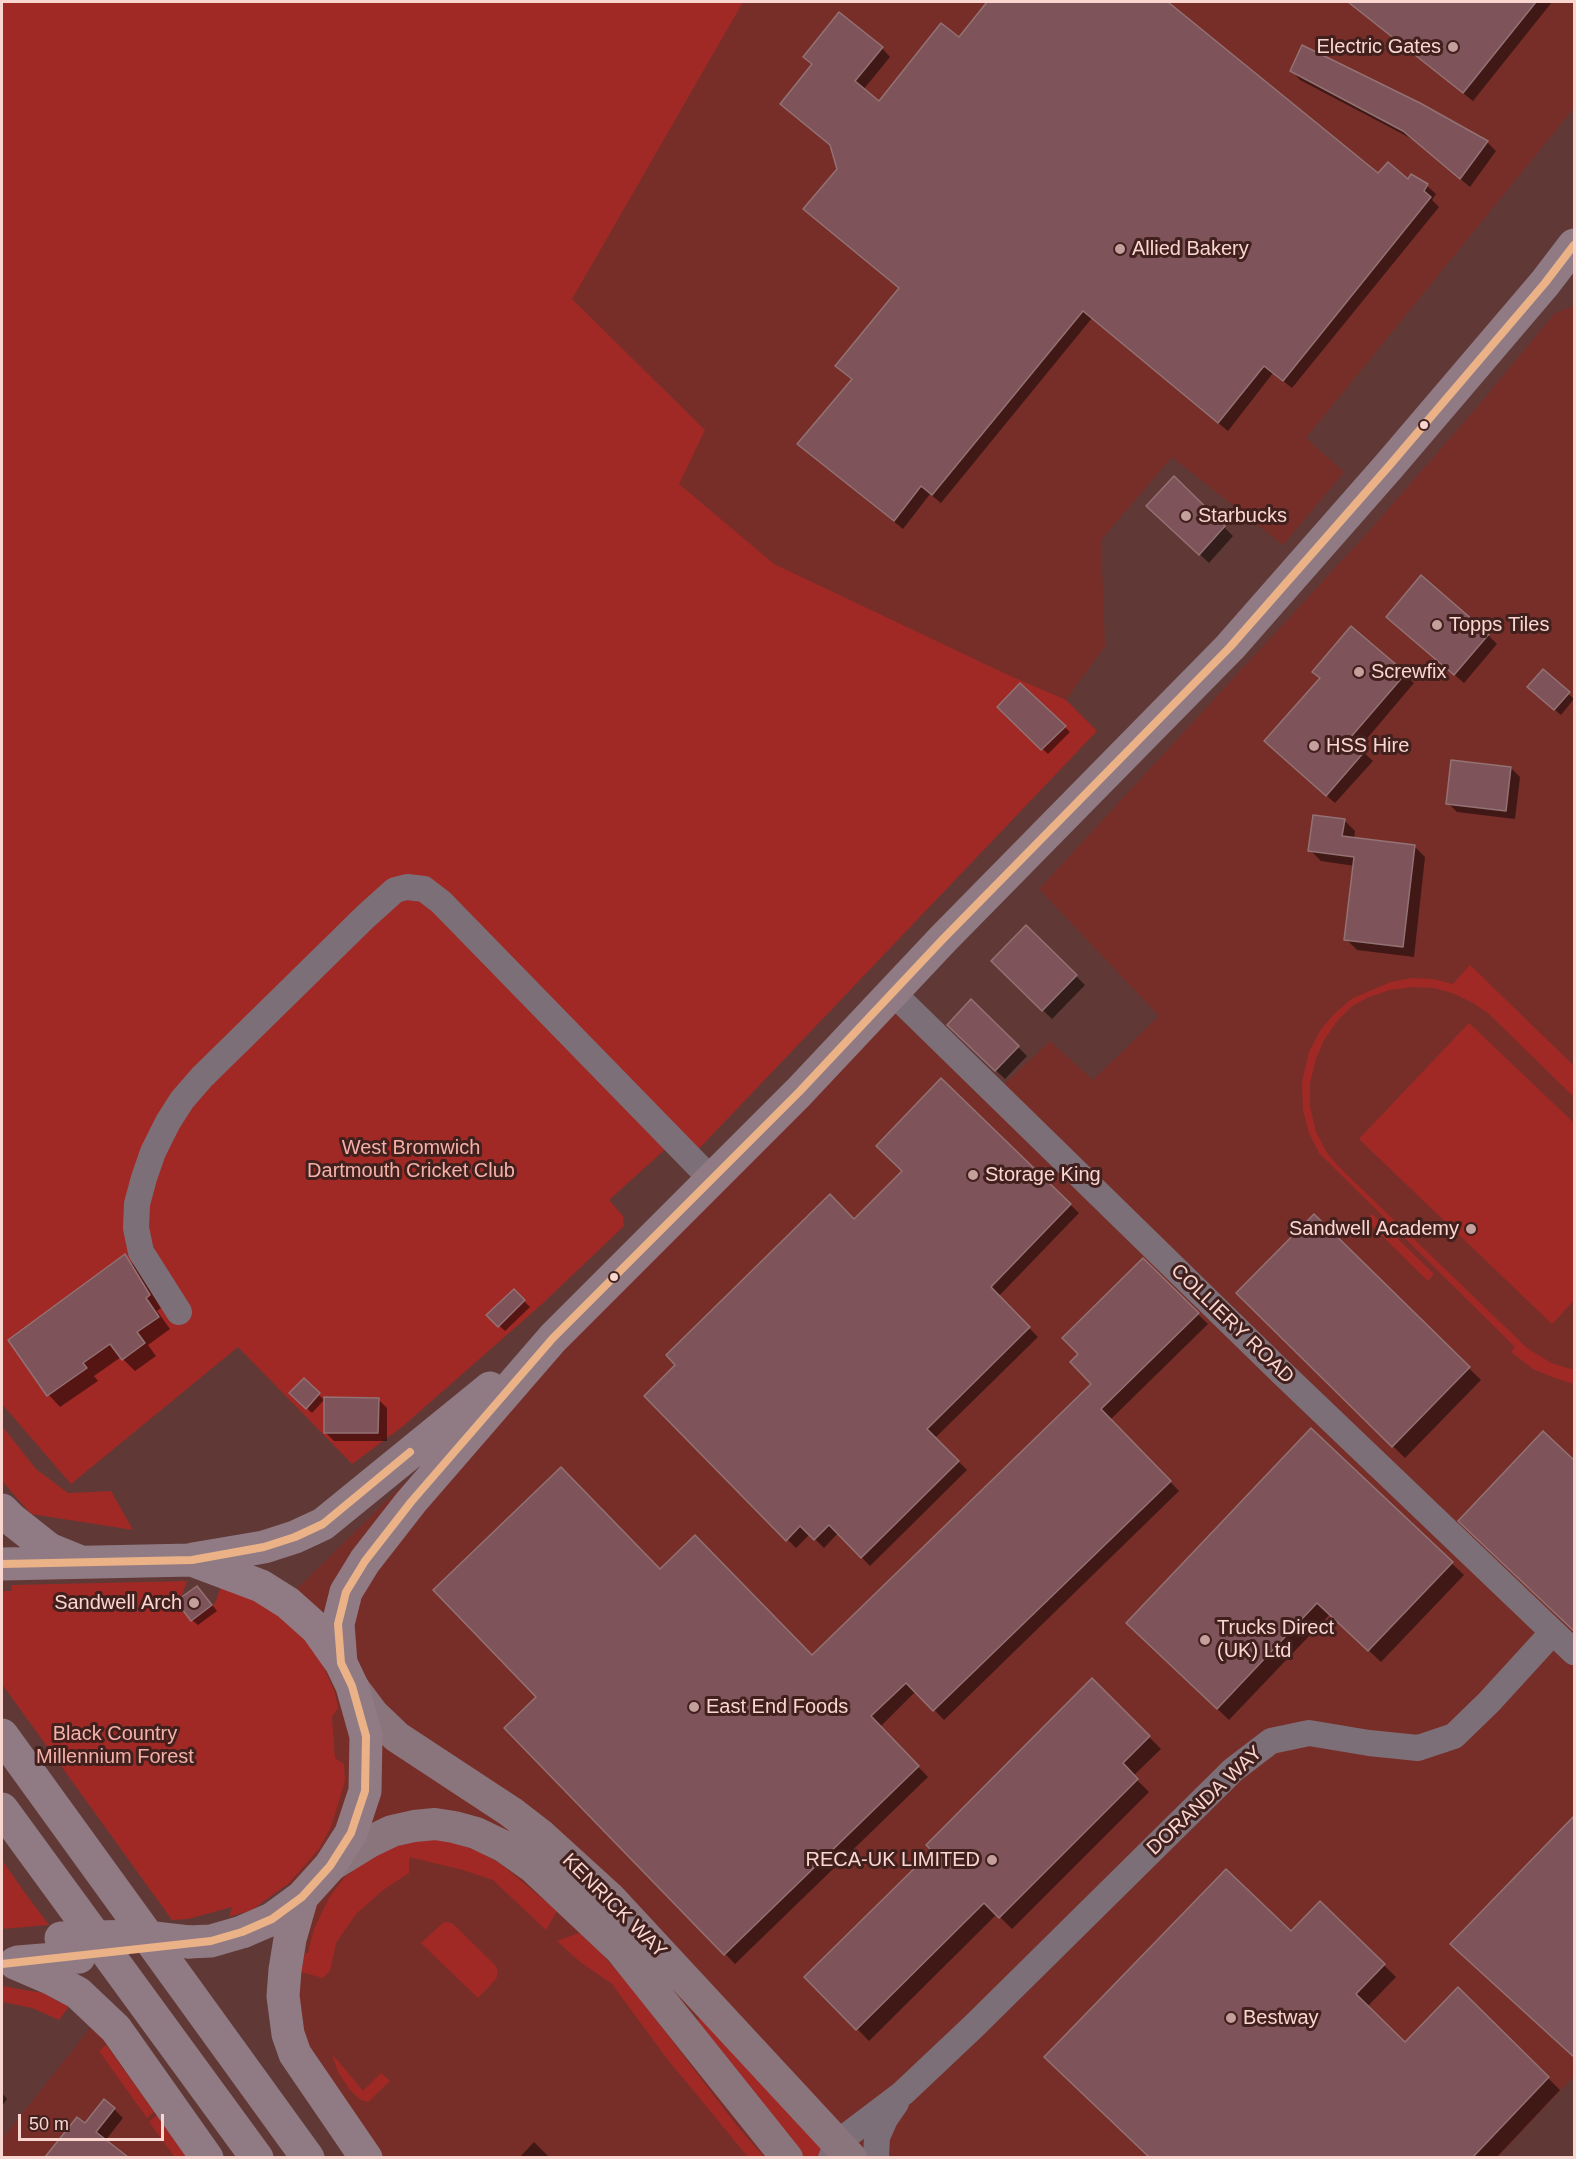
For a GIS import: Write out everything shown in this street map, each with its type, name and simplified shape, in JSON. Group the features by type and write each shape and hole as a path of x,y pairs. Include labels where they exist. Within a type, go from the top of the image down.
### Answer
{"highway":[{"path":"6,1957 70,1948 211,1941 242,1932 272,1919 302,1897 330,1866 351,1833 364,1791 366,1737 346,1674 338,1624 346,1592 365,1561 411,1502 553,1338 712,1180 1230,647 1571,259"},
{"path":"2,1564 192,1560 264,1547 295,1537 323,1524 553,1338"},
{"path":"2,1510 10,1519 49,1549 83,1563"},
{"path":"192,1560 261,1586 288,1603 317,1629 346,1674"},
{"path":"2,1735 308,2157"},
{"path":"2,1809 257,2157"},
{"path":"302,1897 285,1970 283,1995 288,2034 295,2054 366,2157"},
{"path":"6,1957 78,1993 116,2029 207,2157"}],"main road":[{"name":"KENRICK WAY","path":"346,1674 373,1714 397,1737 511,1812 542,1836 609,1897 840,2152"},
{"name":"KENRICK WAY","path":"330,1866 384,1834 414,1826 435,1824 454,1827 476,1833 503,1846 534,1868 620,1949 787,2157"}],"street":[{"path":"178,1312 141,1252 136,1228 137,1204 144,1178 153,1152 168,1122 182,1100 202,1077 365,917 395,890 407,887 424,889 441,902 712,1180"},
{"name":"COLLIERY ROAD","path":"893,993 1272,1364 1575,1652"},
{"name":"DORANDA WAY","path":"840,2152 975,2025 1233,1770 1271,1741 1309,1733 1418,1748 1454,1736 1489,1702 1553,1632"},
{"name":"DORANDA WAY","path":"876,2157 878,2137 885,2119 903,2093"}],"shaded area":[{"path":"743,2 1574,2 1574,108 1306,438 1344,472 1283,545 1172,457 1101,540 1105,646 1066,700 1097,731 774,564 678,484 705,430 572,299"},
{"path":"1574,306 1574,2076 1498,2157 381,2157 313,2058 301,2024 299,1991 305,1951 302,1897 288,1884 319,1849 331,1827 345,1781 344,1764 335,1758 332,1717 338,1708 274,1611 559,1332 893,993 995,1093 1050,1041 1093,1080 1159,1016 1039,889 1371,529 1555,313"},
{"path":"94,2023 191,2157 2,2157 2,2139"}],"green space":[{"name":"West Bromwich Dartmouth Cricket Club","path":"2,2 743,2 572,299 705,430 679,484 774,564 1008,675 1066,700 1097,731 692,1156 671,1144 609,1200 623,1216 624,1226 542,1304 402,1427 352,1464 238,1347 71,1484 2,1404"},
{"path":"1470,965 1574,1066 1574,1097 1489,1014 1473,1003 1455,994 1434,988 1413,987 1390,990 1352,1006 1338,1020 1324,1040 1310,1083 1310,1107 1316,1132 1327,1153 1341,1169 1527,1348 1551,1363 1574,1370 1574,1384 1533,1369 1511,1352 1515,1347 1319,1153 1309,1133 1303,1110 1302,1082 1309,1052 1321,1029 1336,1012 1353,998 1391,982 1412,978 1433,979 1453,984"},
{"path":"1469,1023 1574,1123 1574,1300 1552,1324 1359,1139"},
{"path":"1372,1214 1434,1274 1428,1281 1366,1220"},
{"path":"2,1426 36,1469 68,1493 111,1491 133,1530 31,1514 2,1481"},
{"name":"Black Country Millennium Forest","path":"187,1581 181,1598 191,1621 215,1603 221,1587 254,1599 274,1611 298,1632 320,1660 334,1690 338,1708 332,1717 335,1758 344,1764 345,1781 331,1827 319,1849 288,1884 252,1910 229,1917 232,1907 188,1919 172,1920 2,1684 2,1591 12,1591 11,1585"},
{"path":"411,1837 444,1840 478,1851 502,1865 557,1911 546,1930 493,1880 409,1857 409,1873 383,1890 356,1914 336,1943 330,1971 323,1978 301,1972 314,1929 329,1898 344,1878 362,1864"},
{"path":"2,1860 25,1893 49,1925 2,1929"},
{"path":"444,1922 452,1923 496,1966 498,1973 496,1979 478,1998 421,1943"},
{"path":"579,1933 596,1948 631,1987 737,2126 764,2157 748,2157 668,2060 612,1984 579,1961 557,1941"},
{"path":"2,1986 43,1993 61,2003 64,2000 70,2005 59,2020 32,2008 2,2002"},
{"path":"704,2014 823,2146 819,2157 802,2157 694,2023"},
{"path":"106,2045 154,2112 147,2118 99,2051"},
{"path":"332,2054 363,2091 381,2073 390,2081 368,2102 361,2100 350,2090 338,2072"},
{"path":"157,2115 187,2157 175,2157 149,2122"}],"building":[{"name":"Allied Bakery","path":"987,2 1168,2 1378,173 1388,162 1408,179 1411,174 1428,184 1424,191 1431,197 1283,381 1264,366 1218,423 1083,311 932,495 921,486 894,521 797,444 852,379 835,366 899,288 803,209 837,169 830,145 780,104 812,64 803,57 839,12 883,47 855,81 879,101 941,23 959,37"},
{"name":"Electric Gates","path":"1348,2 1536,2 1463,93"},
{"path":"1302,45 1420,103 1488,141 1460,179 1403,131 1290,71"},
{"name":"Starbucks","path":"1174,476 1225,526 1199,555 1146,506"},
{"name":"Topps Tiles","path":"1421,575 1489,634 1454,675 1386,617"},
{"path":"1351,626 1406,673 1350,738 1365,751 1326,796 1264,741 1320,678 1312,672"},
{"path":"1543,669 1570,692 1554,710 1527,687"},
{"path":"1020,683 1066,726 1041,750 997,707"},
{"path":"1451,760 1511,767 1506,811 1446,804"},
{"path":"1313,815 1345,819 1342,836 1415,845 1403,947 1344,940 1354,857 1308,851"},
{"path":"1026,925 1077,975 1042,1011 991,961"},
{"path":"971,999 1019,1046 995,1071 947,1025"},
{"path":"941,1078 1071,1204 991,1287 1030,1327 927,1429 959,1461 861,1558 829,1525 814,1540 800,1526 786,1541 644,1396 675,1365 666,1355 830,1194 854,1219 902,1171 876,1146"},
{"path":"1314,1214 1470,1367 1392,1447 1236,1293"},
{"path":"125,1254 150,1295 146,1298 159,1317 137,1332 145,1343 122,1360 110,1344 83,1363 87,1368 47,1396 8,1340"},
{"name":"East End Foods","path":"1143,1258 1199,1313 1101,1409 1171,1481 933,1711 906,1683 871,1716 919,1766 724,1955 504,1728 536,1697 433,1590 561,1467 660,1569 695,1535 812,1655 1091,1384 1070,1362 1078,1354 1062,1338"},
{"path":"514,1289 525,1300 498,1327 486,1315"},
{"path":"304,1378 320,1393 306,1409 289,1393"},
{"path":"324,1397 379,1398 378,1433 324,1433"},
{"path":"1311,1428 1453,1562 1368,1651 1317,1603 1217,1709 1126,1623"},
{"path":"1543,1431 1575,1461 1575,1632 1458,1521"},
{"name":"Sandwell Arch","path":"197,1586 212,1605 191,1621 176,1601"},
{"path":"1092,1678 1150,1736 1123,1763 1138,1779 999,1918 984,1903 856,2030 804,1977 932,1851 926,1845"},
{"path":"1575,1815 1575,2058 1450,1944"},
{"name":"Bestway","path":"1226,1869 1291,1931 1320,1901 1385,1964 1356,1994 1405,2042 1458,1987 1549,2077 1473,2157 1149,2157 1044,2057"},
{"path":"104,2099 115,2108 96,2132 128,2157 45,2157 77,2117 85,2123"}],"transit line":[{"path":"2,1964 211,1941 242,1932 272,1919 302,1897 330,1866 351,1833 365,1791 366,1736 352,1686 341,1663 338,1624 346,1592 365,1561 411,1502 553,1338 799,1092 943,939 1230,647 1389,466 1545,283 1574,245"},
{"path":"2,1564 192,1560 264,1547 295,1537 323,1524 410,1452"}],"place":[{"name":"Electric Gates","path":"1453,47"},
{"name":"Allied Bakery","path":"1120,249"},
{"name":"Starbucks","path":"1186,516"},
{"name":"Topps Tiles","path":"1437,625"},
{"name":"Screwfix","path":"1359,672"},
{"name":"HSS Hire","path":"1314,746"},
{"name":"Storage King","path":"973,1175"},
{"name":"Sandwell Academy","path":"1471,1229"},
{"name":"Sandwell Arch","path":"194,1603"},
{"name":"Trucks Direct (UK) Ltd","path":"1205,1640"},
{"name":"East End Foods","path":"694,1707"},
{"name":"RECA-UK LIMITED","path":"992,1860"},
{"name":"Bestway","path":"1231,2018"}]}
